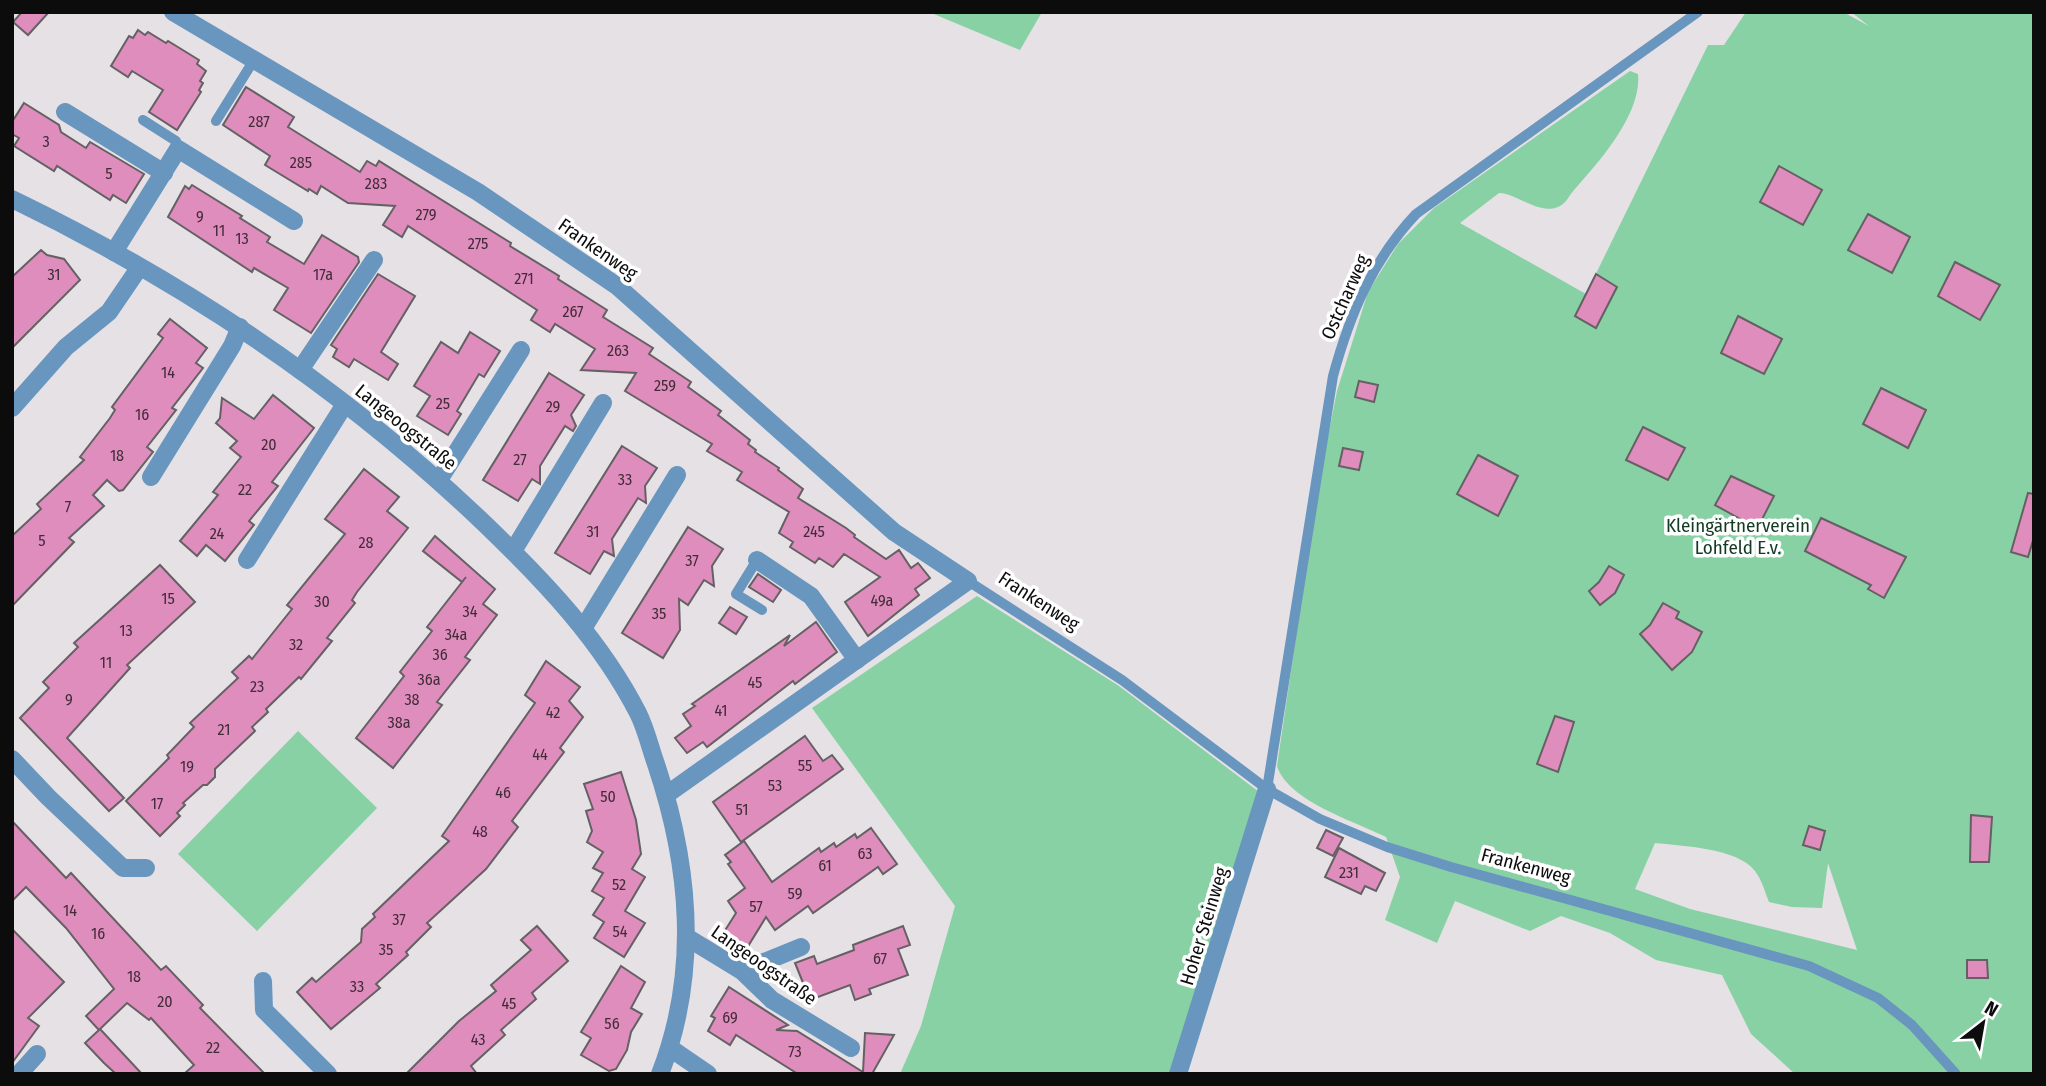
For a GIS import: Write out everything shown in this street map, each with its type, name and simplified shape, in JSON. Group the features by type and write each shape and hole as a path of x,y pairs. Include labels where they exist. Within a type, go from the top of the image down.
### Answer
{"street":[{"name":"Frankenweg","path":"173,12 478,192 617,286 885,524 968,581"},
{"path":"65,112 164,173"},
{"path":"114,252 178,149 294,221"},
{"name":"Langeoogstraße","path":"12,199 114,252 240,327 300,370 439,480 513,551 583,628 639,716 674,818 688,938 681,1000 670,1048 660,1074"},
{"path":"300,370 374,260"},
{"path":"12,408 66,347 109,312 139,268"},
{"path":"151,477 232,346 240,327"},
{"path":"439,480 521,349"},
{"path":"513,551 603,403"},
{"path":"247,560 345,404"},
{"path":"583,628 677,475"},
{"path":"757,560 811,596 857,660"},
{"path":"666,795 968,581"},
{"path":"12,759 123,868 146,869"},
{"name":"Hoher Steinweg","path":"1178,1074 1267,789"},
{"name":"Langeoogstraße","path":"688,938 742,971 772,1000 851,1048"},
{"path":"742,971 801,947"},
{"path":"263,981 264,1010 328,1074"},
{"path":"670,1048 708,1074"},
{"path":"19,1074 37,1054"}],"lane":[{"name":"Ostcharweg","path":"1267,789 1333,376 1346,327 1368,279 1389,243 1416,214 1698,12"},
{"path":"216,121 254,60"},
{"path":"143,120 176,142 178,149"},
{"path":"757,560 736,594 762,610"},
{"name":"Frankenweg","path":"968,581 1122,680 1267,789 1320,819 1387,847 1809,966 1878,998 1912,1025 1956,1074"}],"green space":[{"path":"929,12 1042,12 1020,50"},
{"name":"Kleingärtnerverein Lohfeld E.v.","path":"1746,12 1843,12 1869,26 1851,12 2034,12 2034,1074 1795,1074 1751,1034 1722,975 1656,960 1610,933 1561,916 1530,931 1455,901 1437,943 1385,920 1400,877 1386,837 1308,800 1294,790 1277,766 1318,487 1337,391 1368,292 1398,244 1434,208 1630,71 1638,74 1637,89 1626,121 1606,152 1564,203 1555,208 1541,208 1499,193 1460,223 1586,294 1708,45 1724,45","holes":["1655,843 1709,850 1736,857 1755,871 1769,902 1792,907 1822,908 1828,863 1857,950 1690,909 1635,889"]},
{"path":"977,596 1119,686 1267,798 1181,1074 900,1074 921,1026 955,906 812,708"},
{"path":"298,731 377,808 257,931 178,854"}],"building":[{"path":"22,12 49,12 28,35 13,22"},
{"path":"138,30 145,35 148,32 166,43 168,41 199,60 197,64 206,71 200,81 203,83 199,90 201,92 177,130 149,112 163,90 132,71 128,77 111,66 129,36 133,38"},
{"path":"246,87 294,117 288,127 360,172 367,161 376,166 379,161 511,243 510,246 607,310 603,317 653,348 649,354 691,382 688,387 721,411 718,415 750,440 748,444 755,452 803,489 798,498 846,528 854,537 886,559 899,550 911,568 918,563 930,578 915,589 919,595 868,636 845,602 880,577 844,554 833,567 819,558 815,563 790,547 793,542 779,533 789,512 737,480 742,472 707,451 712,444 625,391 636,373 581,370 595,349 555,324 550,332 531,320 537,310 408,226 402,237 383,225 395,206 348,203 321,186 317,194 265,165 270,156 223,125"},
{"path":"24,103 59,125 61,132 86,148 90,142 144,174 126,203 113,195 110,200 57,166 54,171 14,146 19,138 12,134 12,122"},
{"path":"1779,166 1822,190 1803,225 1760,202"},
{"path":"192,185 242,216 240,218 270,237 267,242 304,264 322,235 358,257 359,262 311,333 274,310 288,288 254,268 252,272 168,217 185,186 189,189"},
{"path":"1868,214 1910,237 1892,273 1848,250"},
{"path":"41,250 47,255 64,259 80,280 12,348 12,277"},
{"path":"1955,262 2000,285 1980,320 1938,296"},
{"path":"378,274 415,296 381,352 398,364 388,380 354,359 349,367 333,357 337,349 331,345"},
{"path":"1596,274 1617,287 1596,328 1575,316"},
{"path":"1738,316 1782,339 1764,374 1721,353"},
{"path":"170,319 207,348 196,363 203,368 172,408 176,410 147,447 153,452 123,490 119,491 107,480 93,495 104,506 69,538 74,542 12,606 12,536 41,509 37,504 84,460 80,457 110,418 115,410 112,407 163,338 158,334"},
{"path":"470,332 500,351 484,377 479,374 457,411 461,414 448,435 417,416 430,396 414,386 441,342 458,353"},
{"path":"549,373 584,395 571,415 576,426 573,431 565,426 540,466 540,484 532,479 518,501 483,480"},
{"path":"1359,381 1378,385 1374,402 1355,397"},
{"path":"1881,388 1926,410 1908,448 1863,424"},
{"path":"273,395 314,428 272,482 278,486 249,521 254,525 225,561 206,545 197,556 180,541 218,495 213,492 241,457 230,448 237,441 216,423 220,418 222,398 254,419"},
{"path":"1643,427 1685,448 1668,480 1626,460"},
{"path":"622,446 657,468 645,486 646,503 638,498 612,539 614,556 604,551 590,574 555,553"},
{"path":"1343,448 1363,452 1359,470 1339,466"},
{"path":"1478,455 1518,476 1498,516 1457,494"},
{"path":"364,469 399,497 387,511 408,528 357,592 352,600 355,603 327,638 332,641 301,679 299,677 266,709 268,712 252,727 255,731 215,769 215,777 183,803 185,805 177,813 180,816 160,836 126,801 169,758 167,755 194,727 190,723 238,678 232,672 249,656 252,659 292,609 287,605 345,534 325,519"},
{"path":"1731,476 1774,496 1755,533 1739,525 1742,520 1715,505"},
{"path":"2028,493 2034,494 2034,537 2028,557 2011,552"},
{"path":"1821,518 1906,557 1884,598 1868,589 1871,585 1805,551"},
{"path":"688,527 723,549 712,566 714,586 704,580 688,605 679,599 680,630 663,658 622,633"},
{"path":"435,536 495,589 483,604 497,615 465,657 470,660 437,702 442,705 393,768 356,738 404,676 400,672 432,631 427,627 466,577 462,582 423,551"},
{"path":"160,565 195,602 127,665 130,668 67,738 124,798 109,811 20,718 49,688 43,682 78,647 74,643"},
{"path":"1609,566 1624,575 1615,593 1600,605 1589,591 1599,582"},
{"path":"758,574 781,590 773,602 749,587"},
{"path":"1663,603 1679,612 1676,618 1702,632 1692,652 1672,670 1640,634 1650,625"},
{"path":"730,607 747,617 736,634 719,623"},
{"path":"816,622 837,652 795,684 793,681 707,747 703,742 687,753 675,738 691,726 683,714 695,706 692,704 790,635 784,646"},
{"path":"546,661 580,687 569,701 583,717 560,748 564,752 512,821 518,827 486,869 427,923 431,927 406,952 408,955 376,984 380,988 331,1029 297,992 312,978 316,982 361,942 362,929 375,917 373,914 449,841 442,836 535,703 525,695"},
{"path":"1555,716 1574,722 1558,772 1537,764"},
{"path":"805,736 823,761 832,755 843,769 741,842 713,802"},
{"path":"621,772 636,820 641,854 632,869 645,877 625,911 645,923 624,957 594,938 604,922 593,915 604,898 592,891 603,873 593,868 603,852 587,842 592,831 586,811 593,809 584,784"},
{"path":"1971,815 1992,817 1989,862 1970,862"},
{"path":"12,821 66,878 71,873 161,970 166,966 203,1005 200,1008 265,1074 184,1074 194,1065 151,1018 149,1020 127,1003 100,1029 142,1074 116,1074 104,1063 85,1043 99,1030 86,1016 114,989 66,928 26,887 12,901"},
{"path":"1809,826 1825,831 1820,850 1803,845"},
{"path":"871,828 897,864 883,874 878,867 813,913 808,906 775,930 766,917 742,956 725,945 730,937 724,932 736,913 728,901 745,888 725,855 744,841 772,882 819,848 821,852 834,843 836,847 855,834 857,838"},
{"path":"1326,830 1343,838 1333,856 1317,848"},
{"path":"1339,848 1385,873 1376,891 1365,886 1361,894 1325,877"},
{"path":"537,926 568,961 532,993 536,999 501,1030 505,1035 471,1066 477,1074 406,1074 459,1021 496,991 491,985 531,950 521,940"},
{"path":"903,926 910,945 898,949 908,975 869,989 871,994 855,1000 850,985 810,1000 795,963 814,956 817,964 854,950 853,945"},
{"path":"12,929 64,982 28,1018 39,1026 12,1063"},
{"path":"1967,960 1987,960 1988,978 1967,978"},
{"path":"621,966 645,982 631,1008 642,1014 631,1032 627,1050 616,1069 609,1071 581,1055 591,1038 581,1032"},
{"path":"729,987 788,1025 776,1030 797,1031 863,1072 865,1033 894,1035 872,1074 798,1074 736,1035 730,1045 708,1031 715,1018 711,1016"}]}
